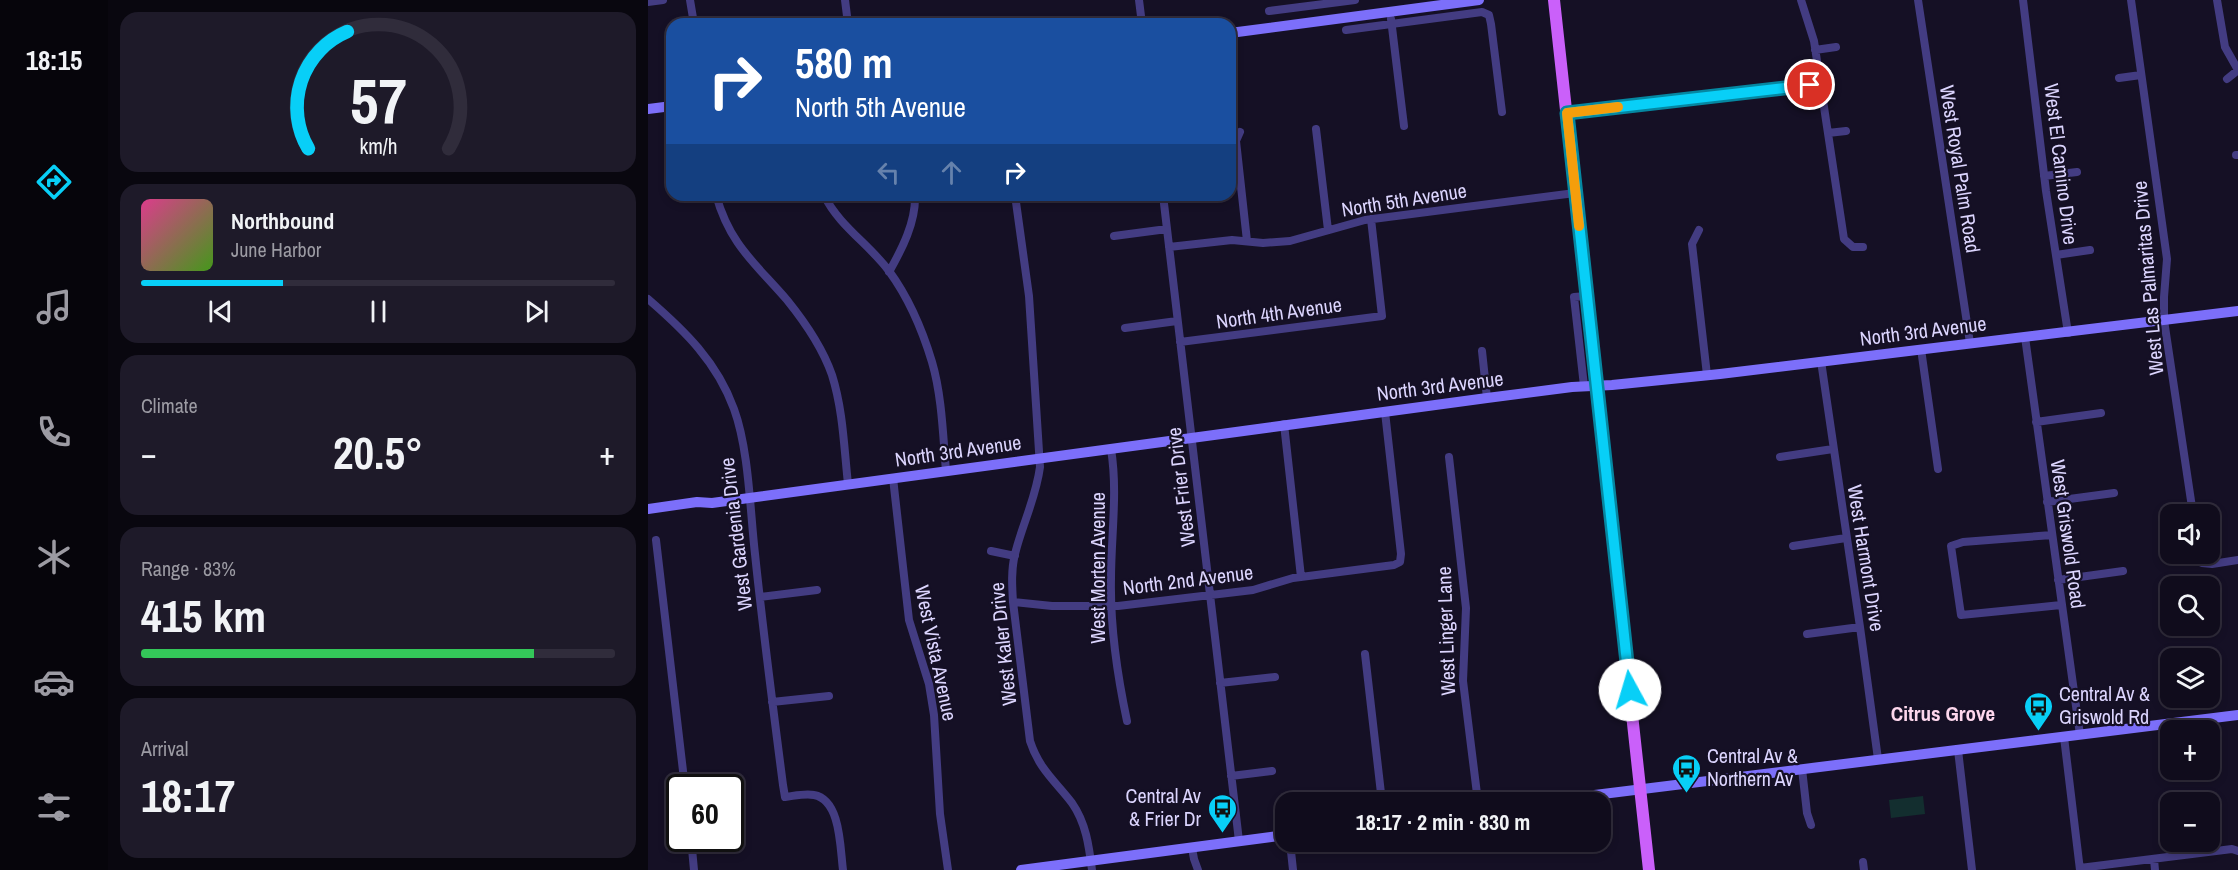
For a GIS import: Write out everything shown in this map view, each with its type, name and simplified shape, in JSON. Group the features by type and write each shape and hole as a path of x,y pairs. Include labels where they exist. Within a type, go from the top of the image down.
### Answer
{"main road":[{"path":"1554,0 1649,870"}],"street":[{"path":"648,2 663,0"},
{"path":"690,0 693,18"},
{"path":"845,0 847,18"},
{"path":"1139,0 1141,18"},
{"path":"1269,11 1356,0 1359,16"},
{"path":"1236,32 1479,0"},
{"path":"1801,0 1815,50 1844,238 1853,247 1863,247"},
{"name":"West Royal Palm Road","path":"1918,0 1970,343"},
{"name":"West El Camino Drive","path":"2023,0 2044,176 2068,333"},
{"name":"West Las Palmaritas Drive","path":"2131,0 2167,259 2164,320 2192,504"},
{"path":"2217,0 2225,47 2238,70 2227,79"},
{"path":"1390,12 1404,126"},
{"path":"1346,30 1482,12 1489,15 1502,112"},
{"path":"1815,50 1836,47"},
{"path":"2119,78 2140,75"},
{"path":"1567,113 1821,84"},
{"path":"648,109 666,106"},
{"path":"1316,129 1328,230"},
{"path":"1828,133 1846,131"},
{"path":"1240,132 1236,141 1247,240"},
{"name":"West El Camino Drive","path":"2044,176 2078,172"},
{"name":"North 5th Avenue","path":"1169,248 1222,240 1247,240 1263,243 1290,241 1371,219 1575,192"},
{"path":"718,201 731,234 753,265 787,301 819,349 831,372 838,400 848,484"},
{"path":"828,201 841,222 889,272 916,319 932,362 942,425 946,471"},
{"path":"889,272 905,241 911,224 914,201"},
{"name":"West Kaler Drive","path":"1015,201 1029,296 1039,457 1035,493 1015,556 1012,582 1013,602 1030,741 1038,762 1073,805 1084,825 1088,836 1092,866"},
{"name":"West Frier Drive","path":"1164,201 1239,841"},
{"name":"North 4th Avenue","path":"1180,342 1382,316 1371,219"},
{"path":"1114,236 1167,230"},
{"path":"1699,230 1692,244 1707,375"},
{"name":"West El Camino Drive","path":"2056,255 2090,250"},
{"path":"1584,386 1574,297 1586,296"},
{"name":"West Gardenia Drive","path":"648,299 699,346 719,377 735,410 750,498 772,702 785,797 812,794 823,798 831,806 837,826 843,870"},
{"name":"North 3rd Avenue","path":"648,509 750,498 1487,398 1821,362 2238,311"},
{"path":"1125,328 1177,321"},
{"name":"West Griswold Road","path":"2025,337 2080,735"},
{"path":"1921,349 1938,470"},
{"path":"1482,351 1487,398"},
{"name":"West Harmont Drive","path":"1821,362 1878,759"},
{"name":"North 2nd Avenue","path":"1013,602 1052,606 1111,606 1210,596 1253,590 1301,577 1394,565 1400,562 1385,412"},
{"path":"2036,422 2101,413"},
{"path":"1284,424 1301,577"},
{"path":"1780,457 1833,449"},
{"name":"West Morten Avenue","path":"1111,450 1114,488 1111,606 1116,665 1128,721"},
{"name":"West Linger Lane","path":"1449,457 1466,608 1463,681 1477,792"},
{"name":"West Vista Avenue","path":"893,478 909,620 929,684 934,715 940,814 948,870"},
{"path":"2047,502 2114,493"},
{"path":"2052,535 1963,542 1951,546 1961,615 2061,605"},
{"path":"1793,546 1846,538"},
{"path":"656,540 683,774"},
{"path":"991,551 1015,556"},
{"path":"2220,563 2238,561"},
{"path":"2058,580 2123,571"},
{"path":"760,597 817,590"},
{"path":"1807,634 1860,627"},
{"path":"1365,654 1381,792"},
{"path":"1220,683 1275,677"},
{"path":"772,702 829,696"},
{"path":"1611,793 2238,715"},
{"path":"2064,737 2080,869 2232,849 2238,851"},
{"path":"1958,750 1972,870"},
{"path":"1802,769 1807,813 1811,825"},
{"path":"1231,776 1272,771"},
{"path":"1021,870 1092,866 1193,854 1239,841 1275,836"},
{"path":"692,852 694,870"},
{"path":"1291,852 1293,870"},
{"path":"1189,870 1193,854"},
{"path":"1193,854 1198,870"},
{"path":"2154,859 2155,870"}],"green space":[{"path":"1923,796 1925,814 1891,818 1889,800"}],"slow traffic":[{"path":"1579,226 1567,113 1618,107"}],"place":[{"name":"Central Av & Griswold Rd","path":"2038,732"},
{"name":"Central Av & Northern Av","path":"1686,794"},
{"name":"Central Av & Frier Dr","path":"1222,834"}],"district":[{"name":"Citrus Grove","path":"1943,714"}],"route":[{"path":"1630,690 1567,113 1810,85"}]}
